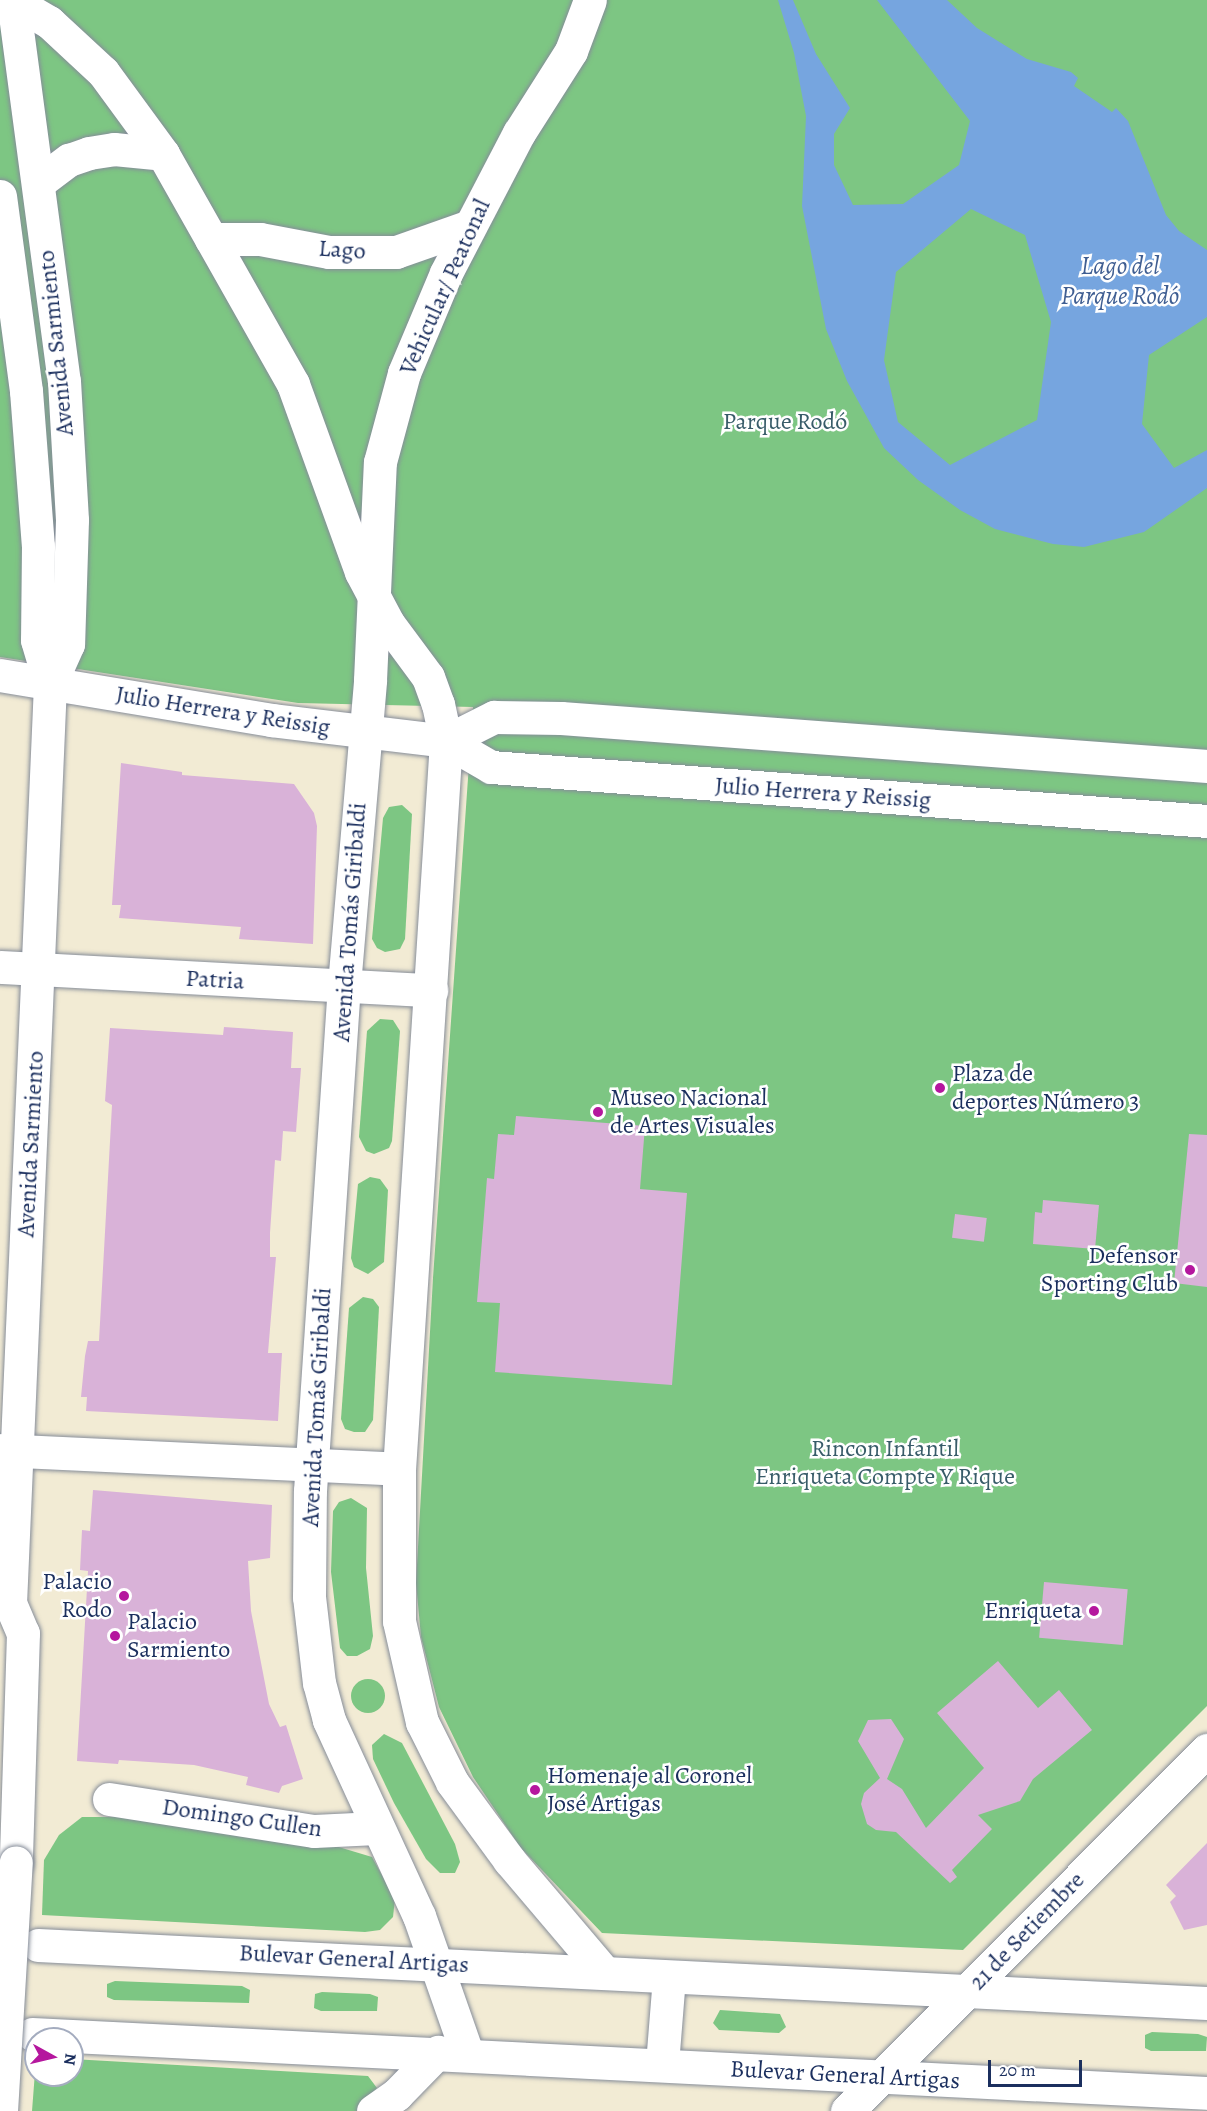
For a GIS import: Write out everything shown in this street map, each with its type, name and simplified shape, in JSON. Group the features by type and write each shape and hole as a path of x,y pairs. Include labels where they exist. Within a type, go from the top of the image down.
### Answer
{"street":[{"path":"13,0 49,22 103,72 163,154 292,384 372,597 428,677 446,741 399,1469 399,1621 423,1722 452,1782 508,1860 604,1972"},
{"name":"Avenida Sarmiento","path":"13,0 64,381 72,520 68,644 50,684"},
{"name":"Vehicular/ Peatonal","path":"365,733 380,462 404,373 470,226 541,94 572,51 590,0"},
{"path":"38,183 69,160 89,153 114,148 163,154"},
{"name":"Avenida Sarmiento","path":"0,196 26,391 38,546 37,640 50,684 39,969 9,1450 5,1613 23,1633 16,1862 1,2111"},
{"name":"Lago","path":"211,239 260,239 329,252 396,252 470,226"},
{"name":"Julio Herrera y Reissig","path":"0,675 365,733 446,741 491,767 1207,821"},
{"path":"446,741 494,717 561,718 1207,766"},
{"name":"Avenida Tomás Giribaldi","path":"365,733 344,985 312,1464 309,1597 319,1683 337,1743 436,1963 452,2053"},
{"name":"Patria","path":"0,967 430,990"},
{"path":"9,1450 399,1469"},
{"name":"21 de Setiembre","path":"847,2111 883,2078 1207,1750"},
{"name":"Domingo Cullen","path":"108,1799 314,1831 376,1828"},
{"name":"Bulevar General Artigas","path":"38,1945 1207,2003"},
{"path":"662,2064 669,1977"},
{"name":"Bulevar General Artigas","path":"84,2036 452,2053 883,2078 1207,2093"},
{"path":"373,2111 452,2053"}],"green space":[{"name":"Parque Rodó","path":"0,0 1207,0 1207,1706 963,1950 602,1933 520,1847 473,1777 439,1707 421,1637 416,1583 433,1278 473,707 298,703 0,657"},
{"path":"402,805 412,814 405,939 400,949 385,952 377,948 372,939 383,818 389,807"},
{"path":"380,1019 393,1020 400,1031 392,1141 389,1148 374,1154 366,1151 359,1137 367,1031"},
{"path":"370,1177 380,1179 388,1190 384,1262 368,1274 354,1267 351,1258 358,1184"},
{"path":"363,1297 373,1299 379,1307 373,1420 365,1432 354,1432 345,1429 341,1419 349,1308"},
{"path":"351,1498 367,1508 366,1568 373,1636 370,1649 357,1656 347,1656 340,1648 331,1572 333,1511 339,1502"},
{"path":"368,1679 380,1684 385,1696 380,1708 368,1713 356,1708 351,1696 356,1684"},
{"path":"384,1734 402,1743 455,1844 460,1862 455,1873 440,1873 426,1859 394,1803 373,1759 372,1745"},
{"path":"82,1817 136,1817 302,1836 372,1857 395,1899 393,1917 380,1930 365,1932 42,1915 44,1860 59,1835"},
{"path":"115,1981 242,1986 250,1990 249,2003 114,2000 107,1997 107,1984"},
{"path":"322,1992 370,1994 378,1997 377,2011 321,2011 314,2008 315,1994"},
{"path":"720,2010 780,2014 786,2027 779,2033 719,2030 713,2023"},
{"path":"1152,2032 1198,2034 1207,2037 1206,2051 1151,2051 1145,2048 1145,2035"},
{"path":"84,2060 368,2076 377,2088 359,2111 32,2111 34,2087 84,2087"}],"water":[{"name":"Lago del Parque Rodó","path":"778,0 793,0 816,54 850,108 834,134 834,165 853,205 903,204 959,165 970,121 877,0 947,0 977,28 1027,59 1071,72 1078,78 1074,86 1112,112 1116,108 1128,121 1166,215 1179,231 1207,250 1207,317 1149,355 1142,424 1174,468 1207,450 1207,488 1144,532 1084,547 1053,544 995,529 960,510 918,480 884,448 847,381 826,329 802,206 806,116 794,53","holes":["971,209 1025,235 1051,322 1037,420 950,465 898,422 884,360 896,272"]}],"building":[{"path":"121,763 182,772 182,775 294,784 314,813 317,826 313,944 239,939 241,927 119,918 121,905 112,905"},
{"path":"224,1027 293,1032 291,1068 301,1068 296,1132 283,1131 281,1161 275,1160 270,1233 270,1257 276,1257 268,1353 282,1353 278,1421 86,1411 87,1397 81,1397 85,1356 88,1341 99,1341 112,1105 105,1101 110,1028 223,1035"},
{"path":"516,1116 645,1126 640,1189 687,1193 672,1385 495,1372 500,1303 477,1302 487,1178 494,1179 498,1134 514,1135"},
{"path":"1189,1134 1207,1135 1207,1287 1174,1283"},
{"path":"1043,1200 1099,1205 1095,1249 1033,1244 1035,1212 1042,1213"},
{"path":"955,1214 987,1218 984,1242 952,1238"},
{"path":"93,1490 272,1505 270,1558 248,1561 251,1611 269,1704 280,1727 286,1725 303,1779 282,1786 279,1793 246,1785 248,1777 194,1765 119,1760 118,1764 77,1761 88,1571 80,1570 82,1530 90,1531"},
{"path":"1044,1582 1128,1589 1123,1645 1039,1638"},
{"path":"998,1661 1038,1708 1059,1690 1092,1730 1033,1779 1020,1801 978,1815 992,1829 952,1870 957,1877 950,1883 896,1832 876,1830 867,1824 861,1804 864,1793 880,1778 858,1741 868,1720 891,1719 904,1739 887,1779 902,1789 926,1828 984,1768 937,1713"},
{"path":"1207,1843 1207,1925 1184,1930 1170,1902 1176,1896 1166,1885"}],"place":[{"name":"Plaza de deportes Número 3","path":"940,1088"},
{"name":"Museo Nacional de Artes Visuales","path":"598,1112"},
{"name":"Defensor Sporting Club","path":"1190,1270"},
{"name":"Palacio Rodo","path":"124,1596"},
{"name":"Enriqueta","path":"1094,1611"},
{"name":"Palacio Sarmiento","path":"115,1636"},
{"name":"Homenaje al Coronel José Artigas","path":"535,1790"}],"park label":[{"name":"Rincon Infantil Enriqueta Compte Y Rique","path":"885,1463"}]}
